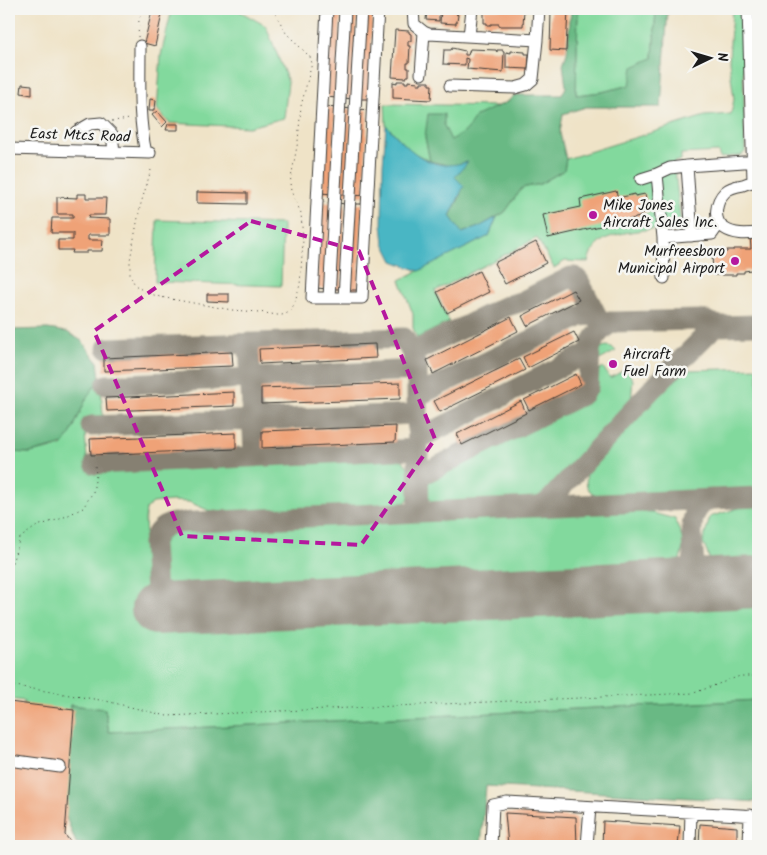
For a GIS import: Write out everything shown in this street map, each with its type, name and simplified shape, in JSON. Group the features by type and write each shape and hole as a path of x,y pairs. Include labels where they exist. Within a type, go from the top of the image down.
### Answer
{"street":[{"path":"327,9 312,298 329,298 344,298 362,298 378,9 360,9 344,298"},
{"path":"329,298 345,9"},
{"path":"413,9 414,24 424,32 538,40"},
{"path":"469,36 472,9"},
{"path":"450,86 515,88 526,85 534,79 539,9"},
{"path":"748,9 754,61 756,182 733,187 725,192 717,206 716,213 719,224 725,229 739,234 758,233"},
{"path":"421,74 424,32"},
{"path":"140,46 141,118"},
{"path":"322,102 372,105"},
{"name":"East Mtcs Road","path":"9,149 148,153 142,134 141,118"},
{"path":"76,132 90,124 101,122 112,134 114,152"},
{"path":"641,179 670,168 755,161"},
{"path":"687,166 692,236"},
{"path":"657,174 663,238 664,278"},
{"path":"316,197 367,200"},
{"path":"663,238 712,234 719,224"},
{"path":"9,760 60,767"},
{"path":"491,846 493,805 507,802 754,816 749,846"},
{"path":"587,846 590,807"},
{"path":"690,846 691,812"}],"path":[{"path":"140,46 138,42 138,26 142,9"},
{"path":"151,170 140,208 130,260 130,275 135,285 146,292 160,297 232,310 259,312 277,316 290,312 297,297 303,257 302,221 290,183 298,142 301,106 312,63 310,57 286,33 273,9"},
{"path":"106,127 112,121 141,118"},
{"path":"9,572 20,538 37,526 60,519 83,508 93,492 96,464"},
{"path":"9,685 106,701 167,716 694,693 740,676 758,676"}],"highlighted area":[{"path":"251,221 359,251 435,439 361,545 182,536 94,331"}],"green space":[{"path":"172,9 236,9 266,26 288,82 284,118 249,127 169,123 157,109 161,55"},
{"path":"571,9 578,9 576,95 602,92 630,85 633,67 653,58 656,9 668,9 661,107 586,107 563,114 560,133 566,159 564,170 540,184 522,188 505,212 479,227 461,233 450,216 461,195 455,178 447,165 430,161 425,137 428,114 444,114 444,126 451,140 466,131 476,116 507,102 515,95 562,95 566,87 563,64 567,53"},
{"path":"578,9 656,9 653,58 630,85 602,92 576,95"},
{"path":"732,9 742,9 745,152 742,155 720,158 718,152 681,154 681,160 674,162 681,226 633,231 615,235 603,240 594,248 588,262 565,261 554,268 537,238 435,291 449,322 417,338 413,328 413,314 400,280 489,236 497,217 505,212 522,188 540,184 564,170 566,159 705,116 731,114 734,99 729,61"},
{"path":"385,104 498,106 476,116 468,131 451,141 444,126 425,137 430,161 412,152 386,125"},
{"path":"157,220 283,224 281,286 155,282"},
{"path":"48,329 67,332 82,341 98,362 100,378 86,399 64,444 30,453 9,452 9,330"},
{"path":"606,346 612,347 616,351 596,362 598,352"},
{"path":"603,367 610,378 626,369 633,380 631,401 546,494 537,499 527,501 439,506 430,500 425,493 427,484 433,476 591,398 595,373"},
{"path":"758,368 758,490 603,498 590,491 586,480 588,470 646,404 688,370"},
{"path":"100,378 103,416 100,420 84,420 88,471 400,457 412,472 412,489 408,499 401,505 394,507 219,515 189,502 153,503 146,509 145,520 151,629 758,601 758,700 109,732 105,709 70,705 67,755 19,750 24,701 9,699 9,452 30,453 62,446 72,431 86,399"},
{"path":"758,504 758,566 713,568 703,542 710,517 748,505"},
{"path":"638,509 675,519 684,543 678,568 174,591 162,581 159,549 173,530"},
{"path":"758,700 758,802 486,786 481,846 93,846 76,843 64,812 70,705 105,709 109,732"}],"water":[{"path":"386,125 413,152 429,161 448,165 468,162 455,177 464,186 450,216 462,233 479,227 497,217 489,236 419,271 393,261 384,243 382,225"}],"building":[{"path":"427,9 439,9 439,21 426,20"},
{"path":"441,9 459,9 458,14 456,14 458,15 456,24 440,23"},
{"path":"484,9 524,9 523,26 487,25 487,23 484,23"},
{"path":"553,9 568,9 566,51 550,50 551,11"},
{"path":"152,11 162,14 155,46 144,43"},
{"path":"332,11 341,11 336,98 327,97"},
{"path":"348,12 357,13 353,99 343,98"},
{"path":"364,13 373,13 369,99 359,99"},
{"path":"395,30 409,31 411,34 411,41 408,41 408,46 410,46 409,63 407,63 409,76 406,78 392,77"},
{"path":"452,48 465,51 465,55 468,55 470,49 496,50 497,52 497,50 503,50 503,72 467,69 468,59 465,58 465,65 443,64 444,50 451,50"},
{"path":"511,51 529,54 528,69 506,68 506,52 511,53"},
{"path":"397,81 405,81 405,83 408,83 408,81 418,82 417,84 429,82 429,85 432,85 431,100 393,98 393,82 397,83"},
{"path":"22,84 32,85 32,95 21,93"},
{"path":"150,99 156,100 153,111 149,111"},
{"path":"327,107 336,108 331,194 322,193"},
{"path":"343,108 352,109 348,195 338,195"},
{"path":"359,109 368,110 364,196 354,195"},
{"path":"157,111 167,122 162,127 152,115"},
{"path":"168,124 178,124 178,130 166,130"},
{"name":"Mike Jones Aircraft Sales Inc.","path":"616,191 618,198 645,194 649,212 640,214 640,217 548,238 543,215 581,207 580,199"},
{"path":"197,192 247,193 247,204 197,203"},
{"path":"77,194 86,194 86,198 106,198 105,215 89,215 88,218 110,219 110,235 88,235 88,240 103,240 102,251 72,253 73,250 58,250 58,240 73,240 73,233 51,233 52,218 73,218 73,214 57,214 57,197 77,198"},
{"path":"321,202 331,203 326,289 317,288"},
{"path":"338,203 345,204 341,289 333,289"},
{"path":"352,204 363,204 358,290 347,290"},
{"name":"Murfreesboro Municipal Airport","path":"758,235 758,273 752,274 751,270 744,271 744,273 736,273 736,275 713,275 712,253 727,252 727,250 734,249 751,249 750,236"},
{"path":"536,242 546,263 505,284 494,263"},
{"path":"479,271 489,292 447,313 437,292"},
{"path":"573,290 579,300 527,326 522,316"},
{"path":"207,294 229,294 229,302 207,301"},
{"path":"511,317 518,331 433,374 427,360"},
{"path":"574,332 579,342 528,368 523,357"},
{"path":"375,344 376,358 260,364 259,349"},
{"path":"232,352 233,366 104,371 104,358"},
{"path":"519,359 525,370 440,412 434,401"},
{"path":"576,374 581,384 529,410 524,400"},
{"path":"400,383 400,399 261,404 261,388"},
{"path":"234,392 234,406 107,411 106,398"},
{"path":"521,401 526,413 462,445 457,434"},
{"path":"396,426 395,442 262,448 262,431"},
{"path":"236,433 236,449 91,455 90,439"},
{"path":"9,702 74,710 65,835 74,846 9,846"},
{"path":"505,813 576,817 577,846 508,846"},
{"path":"603,821 680,826 678,846 602,846"},
{"path":"700,824 737,827 737,846 699,846"}],"taxiway":[{"path":"417,396 417,370 412,353 504,307 523,301 571,277 575,277 579,281 598,318 605,322 614,322 598,334 592,343 590,352 418,439"},
{"path":"419,512 417,396 581,316 591,315 598,318"},
{"path":"614,322 698,320 719,326"},
{"path":"538,507 547,503 653,388 713,328 719,326 758,325"},
{"path":"107,348 404,338 412,353"},
{"path":"249,343 254,455"},
{"path":"419,476 583,394 588,387 590,352"},
{"path":"106,385 417,370"},
{"path":"91,426 417,414"},
{"path":"95,464 418,449"},
{"path":"157,609 153,543 160,530 174,523 758,497"},
{"path":"711,499 702,504 693,518 694,565 701,577 722,584"},
{"path":"678,586 689,578 694,565"}],"runway":[{"path":"157,609 758,582"}],"place":[{"name":"Mike Jones Aircraft Sales Inc.","path":"593,215"},
{"name":"Murfreesboro Municipal Airport","path":"735,261"},
{"name":"Aircraft Fuel Farm","path":"613,364"}]}
